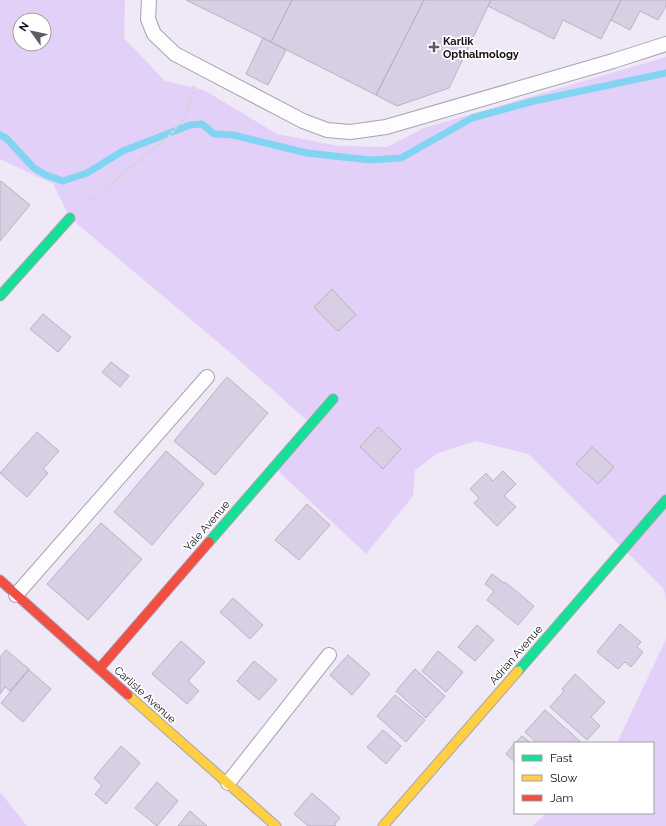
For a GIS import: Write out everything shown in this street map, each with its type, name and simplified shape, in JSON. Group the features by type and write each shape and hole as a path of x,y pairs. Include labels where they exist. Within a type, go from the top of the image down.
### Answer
{"street":[{"path":"0,296 70,218"},
{"name":"Yale Avenue","path":"99,669 333,399"},
{"name":"Adrian Avenue","path":"383,826 666,500"},
{"name":"Carlisle Avenue","path":"0,580 276,826"}],"lane":[{"path":"149,0 148,19 154,34 176,54 303,121 327,130 350,132 386,127 666,44"},
{"path":"16,595 207,377"},
{"path":"228,783 329,654"}],"path":[{"path":"70,218 168,137 183,120 192,93 197,65"}],"shaded area":[{"path":"0,0 125,0 124,38 165,81 204,90 277,134 339,146 387,147 424,128 666,57 666,599 664,589 528,454 476,441 438,453 415,470 413,496 366,554 274,467 311,424 232,354 70,218 53,184 0,159"},
{"path":"666,639 666,826 533,826 546,814 654,814 654,742 617,742"},
{"path":"0,792 27,826 0,826"}],"building":[{"path":"186,0 292,0 271,42"},
{"path":"292,0 424,0 376,95 271,42"},
{"name":"Karlik Opthalmology","path":"424,0 491,0 449,88 397,106 376,95"},
{"path":"491,0 621,0 601,39 563,20 554,39 488,6"},
{"path":"621,0 666,0 666,6 658,20 640,11 630,30 611,20"},
{"path":"263,38 286,50 268,85 246,74"},
{"path":"1,181 30,205 0,241 0,182"},
{"path":"332,289 356,315 338,331 314,307"},
{"path":"43,314 71,337 58,352 30,329"},
{"path":"111,362 129,376 120,387 102,372"},
{"path":"227,377 268,413 215,475 174,441"},
{"path":"378,427 401,449 383,469 360,447"},
{"path":"37,432 59,451 43,469 48,473 27,497 0,473"},
{"path":"592,447 614,467 598,484 576,464"},
{"path":"166,451 204,484 152,545 114,512"},
{"path":"503,471 516,484 504,496 516,507 497,526 474,503 479,498 470,489 486,473 493,481"},
{"path":"307,504 330,525 299,560 275,540"},
{"path":"101,523 142,559 88,620 47,584"},
{"path":"492,574 504,583 505,582 534,606 518,625 487,600 494,591 485,584"},
{"path":"233,598 263,625 250,639 220,612"},
{"path":"620,624 641,642 637,647 643,652 631,667 625,662 618,669 597,652"},
{"path":"477,625 494,640 475,661 458,647"},
{"path":"181,641 205,662 188,681 199,691 187,704 152,674"},
{"path":"6,650 29,669 10,691 5,687 0,694 0,657"},
{"path":"438,651 463,672 446,692 422,671"},
{"path":"348,655 370,674 352,695 330,675"},
{"path":"254,661 277,680 259,700 237,681"},
{"path":"415,669 445,696 426,718 396,691"},
{"path":"29,670 51,689 23,722 1,703"},
{"path":"575,674 605,702 591,717 600,726 587,740 550,707 564,691 562,689"},
{"path":"395,695 425,720 406,742 377,716"},
{"path":"545,710 581,742 536,742 525,732"},
{"path":"383,730 401,746 386,764 367,747"},
{"path":"522,736 530,742 516,742"},
{"path":"514,744 514,761 506,754"},
{"path":"121,746 140,763 106,804 95,794 102,786 94,778"},
{"path":"157,782 178,801 157,826 135,808"},
{"path":"312,793 340,818 334,825 336,826 308,826 294,814"},
{"path":"190,811 207,826 178,826"}],"waterway":[{"path":"0,135 6,138 34,168 46,175 63,181 87,173 123,151 190,125 202,124 214,134 233,135 307,153 370,160 401,158 472,118 534,101 666,73"}],"traffic: fast":[{"path":"0,296 70,218"},
{"path":"209,542 333,399"},
{"path":"518,671 666,500"}],"traffic: slow":[{"path":"383,826 518,671"},
{"path":"128,695 276,826"}],"traffic: jam":[{"path":"99,669 209,542"},
{"path":"0,580 128,695"}],"place":[{"name":"Karlik Opthalmology","path":"434,47"}]}
